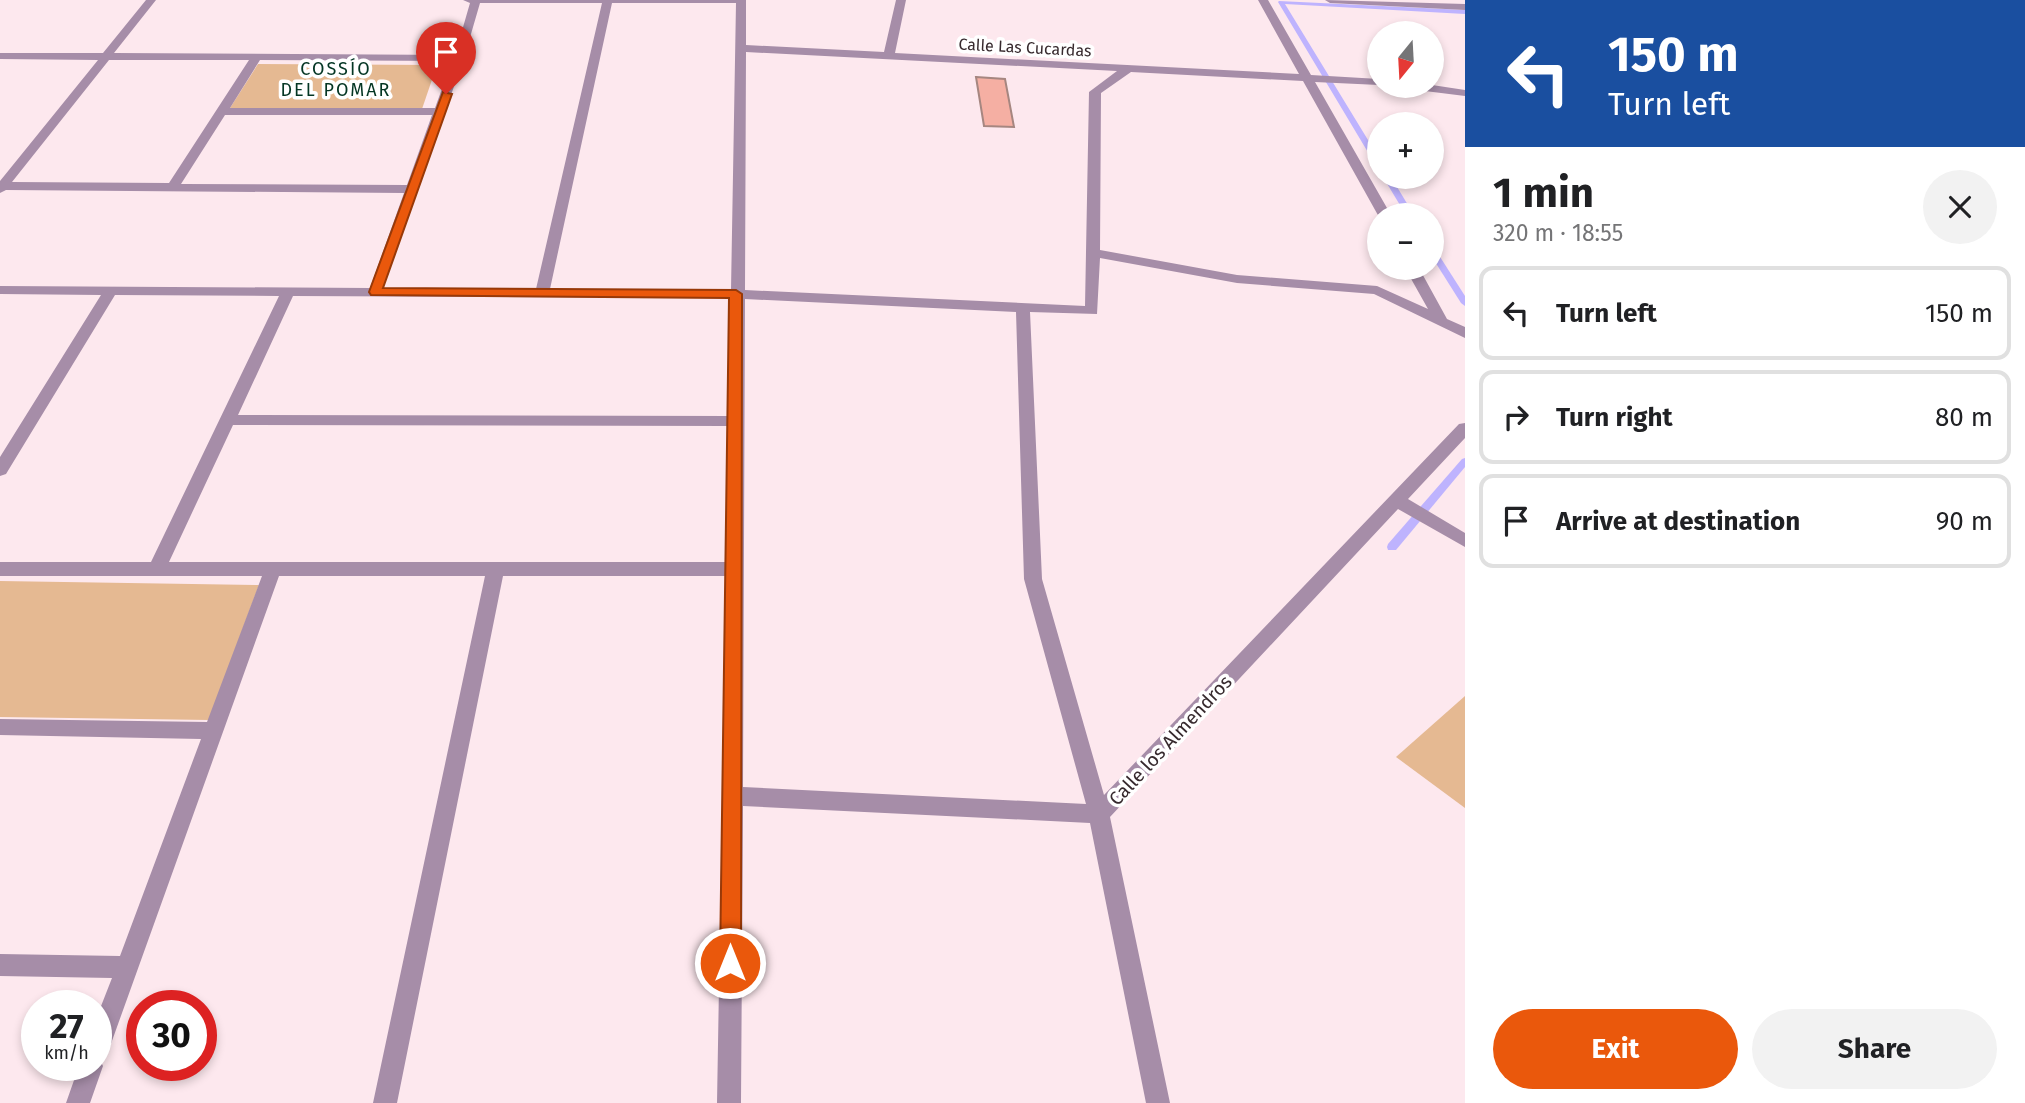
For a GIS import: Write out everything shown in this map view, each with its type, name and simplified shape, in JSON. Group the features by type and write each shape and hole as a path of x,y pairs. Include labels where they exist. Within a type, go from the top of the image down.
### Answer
{"street":[{"path":"1,187 151,0"},
{"path":"467,0 741,0 734,421 729,1103"},
{"path":"375,292 459,58 477,0"},
{"path":"542,293 608,0"},
{"path":"889,56 901,0"},
{"path":"1263,0 1377,203"},
{"path":"1330,0 1444,4 1465,9"},
{"name":"Calle Las Cucardas","path":"740,48 1309,78"},
{"path":"0,56 459,58"},
{"path":"172,188 256,58"},
{"path":"0,290 736,294 1092,311 1095,92 1128,69"},
{"path":"1309,78 1367,81"},
{"path":"1444,90 1465,93"},
{"path":"222,111 440,111"},
{"path":"1,187 412,189"},
{"path":"1093,253 1237,279 1377,290 1465,333"},
{"path":"1419,280 1442,322"},
{"path":"0,470 111,290"},
{"path":"157,569 288,292"},
{"path":"1023,307 1032,579 1099,814 1158,1103"},
{"path":"228,420 734,421"},
{"name":"Calle los Almendros","path":"732,796 1099,814 1465,428"},
{"path":"1396,500 1465,541"},
{"path":"0,569 733,569"},
{"path":"112,1008 273,569"},
{"path":"386,1103 495,569"},
{"path":"0,727 214,731"},
{"path":"0,965 127,967"},
{"path":"78,1103 86,1081"}],"shaded area":[{"path":"258,64 437,65 422,109 230,108"},
{"path":"0,581 259,585 209,720 0,717"},
{"path":"1465,696 1465,808 1396,757"}],"building":[{"path":"976,77 1005,79 1014,127 984,126"}],"waterway":[{"path":"1367,144 1281,2 1465,12"},
{"path":"1394,189 1403,203"},
{"path":"1444,270 1465,303"},
{"path":"1392,547 1465,461"}],"district":[{"name":"COSSÍO DEL POMAR","path":"336,79"}],"route":[{"path":"446,94 375,292 736,294 730,963"}]}
